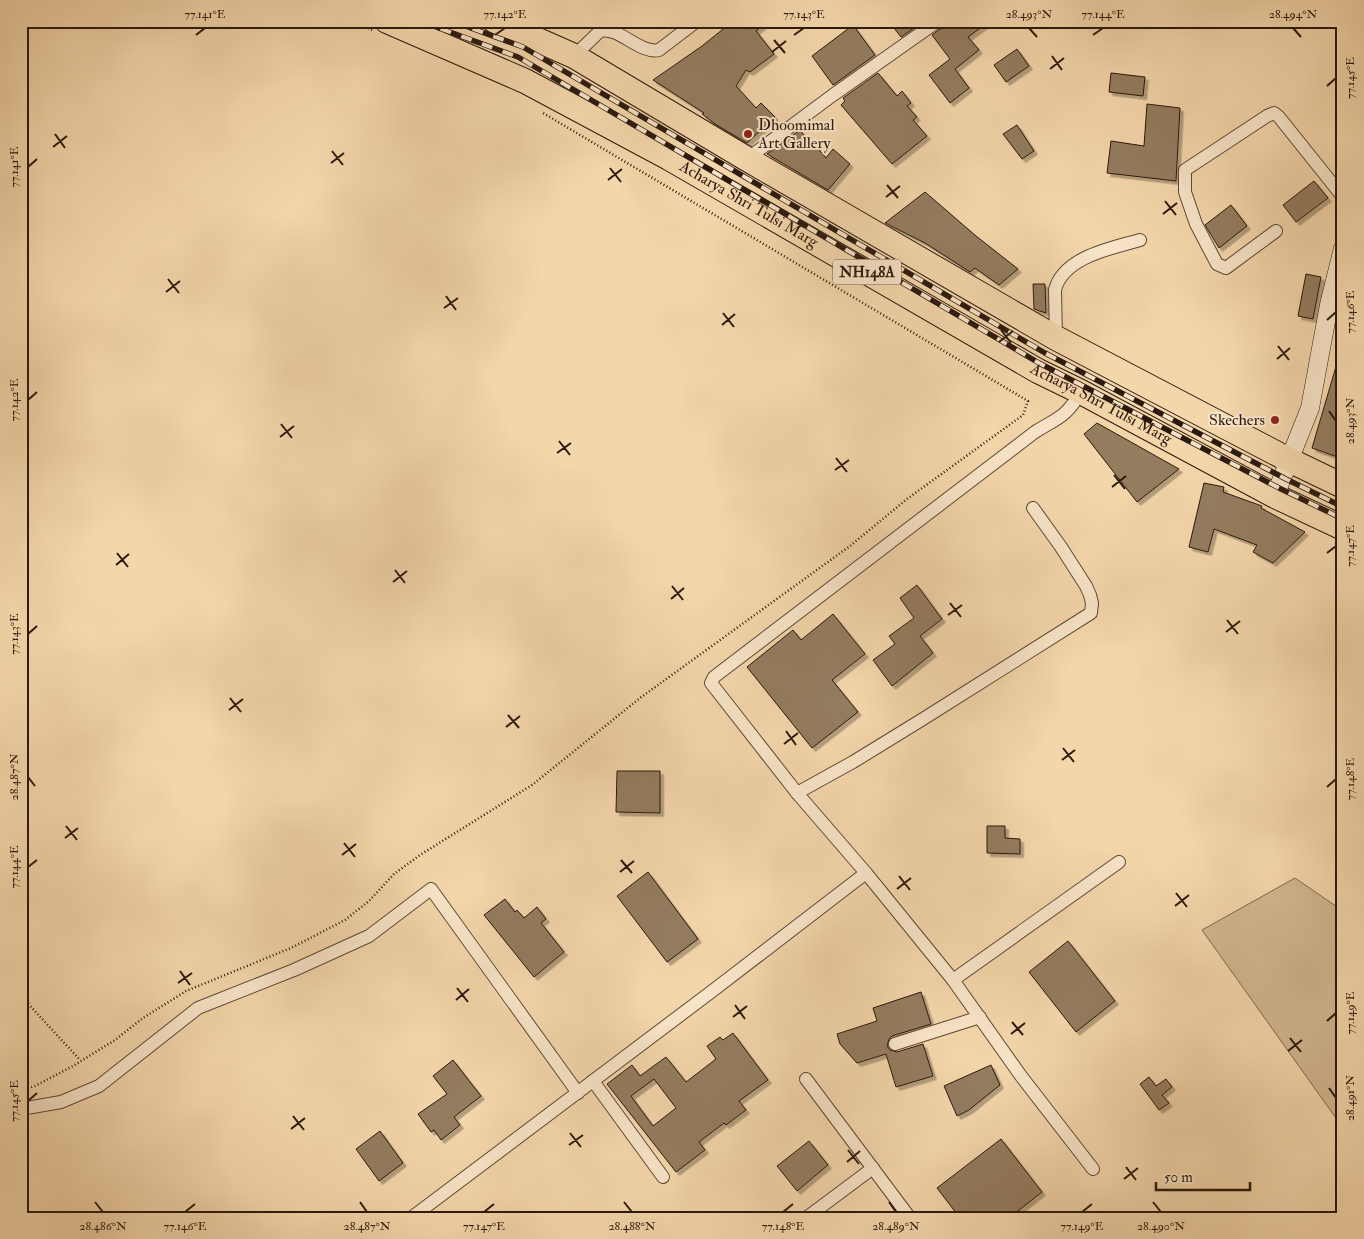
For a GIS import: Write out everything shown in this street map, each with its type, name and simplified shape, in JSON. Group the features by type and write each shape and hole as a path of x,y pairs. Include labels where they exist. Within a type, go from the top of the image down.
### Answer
{"highway":[{"name":"NH148A","path":"495,21 574,56 747,160 1056,338 1289,460 1343,486"},
{"name":"Acharya Shri Tulsi Marg","path":"382,26 526,81 669,158 1038,371 1082,392 1275,496 1343,528"}],"street":[{"path":"574,56 597,26 654,51 660,50 671,43 697,21"},
{"path":"747,160 833,95 938,21"},
{"path":"1276,231 1226,268 1217,264 1196,224 1185,192 1185,170 1266,116 1274,113 1343,197"},
{"path":"1056,338 1055,290 1057,283 1066,270 1074,264 1098,253 1140,240"},
{"path":"1275,496 1310,408 1329,305 1343,248"},
{"path":"1082,392 1071,408 1060,419 1035,432 712,679 711,684 798,793 953,980 1021,1076 1093,1169"},
{"path":"798,793 931,714 1091,612 1090,594 1086,586 1033,508"},
{"path":"953,980 1119,862"},
{"path":"411,1218 866,873"},
{"path":"21,1109 62,1102 99,1086 198,1008 294,970 369,936 431,889 578,1093"},
{"path":"895,1044 980,1017"},
{"path":"806,1079 910,1218"},
{"path":"593,1081 663,1177"},
{"path":"806,1218 873,1168"}],"lane":[{"path":"237,1218 245,1216 252,1218"}],"path":[{"path":"352,21 382,26"},
{"path":"21,1090 35,1086 115,1040 144,1018 186,991 284,951 346,920 370,901 394,874 420,855 532,785 640,698 850,546 907,499 1023,415 1028,401 538,110"},
{"path":"21,996 80,1060"}],"shaded area":[{"path":"1295,878 1343,911 1343,1128 1202,930"}],"building":[{"path":"733,21 768,21 756,31 774,54 750,72 746,70 736,86 756,108 761,103 775,117 747,143 715,124 702,114 704,113 653,80 702,46"},
{"path":"903,21 920,21 921,23 901,37 894,28"},
{"path":"946,21 990,21 968,37 979,50 955,69 969,88 950,103 929,75 950,59 932,35 943,27"},
{"path":"853,25 875,55 833,85 812,56"},
{"path":"1017,49 1029,66 1006,82 994,65"},
{"path":"878,73 897,96 902,91 911,103 907,106 917,117 913,120 927,136 892,164 841,105 845,101 843,98"},
{"path":"1111,73 1145,77 1143,96 1109,92"},
{"path":"1147,104 1180,108 1176,181 1107,173 1111,141 1144,146"},
{"path":"1017,125 1034,151 1022,159 1003,134"},
{"path":"800,130 812,146 814,144 826,158 833,149 850,164 828,190 767,154"},
{"path":"1314,181 1328,198 1296,222 1283,205"},
{"path":"925,192 1018,269 999,285 975,268 970,272 925,243 885,223"},
{"path":"1231,205 1247,226 1219,248 1205,225"},
{"path":"1306,274 1321,277 1313,319 1298,316"},
{"path":"1033,284 1045,284 1046,313 1034,309"},
{"path":"1340,353 1343,353 1343,459 1312,448"},
{"path":"1097,423 1179,469 1137,502 1084,434"},
{"path":"1204,483 1224,487 1223,492 1262,506 1261,508 1305,532 1273,563 1253,552 1257,545 1214,529 1208,552 1189,547"},
{"path":"917,585 942,619 920,636 933,653 892,686 873,660 895,644 889,636 914,618 900,598"},
{"path":"833,614 865,654 832,680 858,712 812,748 747,667 793,630 801,640"},
{"path":"617,771 660,771 660,813 616,812"},
{"path":"987,826 1005,826 1005,838 1020,839 1020,854 987,853"},
{"path":"648,872 698,939 667,962 617,896"},
{"path":"505,899 515,912 517,910 524,918 537,907 546,919 541,923 564,952 534,977 484,915"},
{"path":"1068,941 1115,1001 1076,1032 1029,972"},
{"path":"921,992 931,1024 892,1036 887,1046 890,1050 897,1052 923,1044 933,1076 896,1087 886,1054 857,1063 840,1044 837,1034 877,1021 873,1008"},
{"path":"733,1033 768,1080 739,1101 746,1110 726,1125 724,1123 699,1142 705,1150 676,1172 607,1084 632,1065 640,1076 666,1057 686,1082 716,1059 707,1046 720,1037 723,1040","holes":["654,1079 676,1108 653,1126 631,1096"]},
{"path":"453,1060 481,1096 454,1117 460,1125 441,1140 434,1130 431,1132 418,1114 447,1094 433,1076"},
{"path":"991,1065 1000,1085 969,1110 957,1116 944,1086"},
{"path":"1149,1077 1156,1086 1166,1079 1172,1087 1162,1095 1169,1103 1159,1110 1140,1084"},
{"path":"380,1131 403,1163 379,1181 356,1149"},
{"path":"1001,1139 1042,1192 1009,1218 960,1218 937,1188"},
{"path":"809,1141 828,1165 797,1191 777,1166"}],"railway":[{"path":"420,21 518,57 1039,363 1281,489 1343,519"},
{"path":"452,21 523,47 1045,353 1343,507"}],"place":[{"name":"Dhoomimal Art Gallery","path":"748,134"},
{"name":"Skechers","path":"1275,420"}]}
